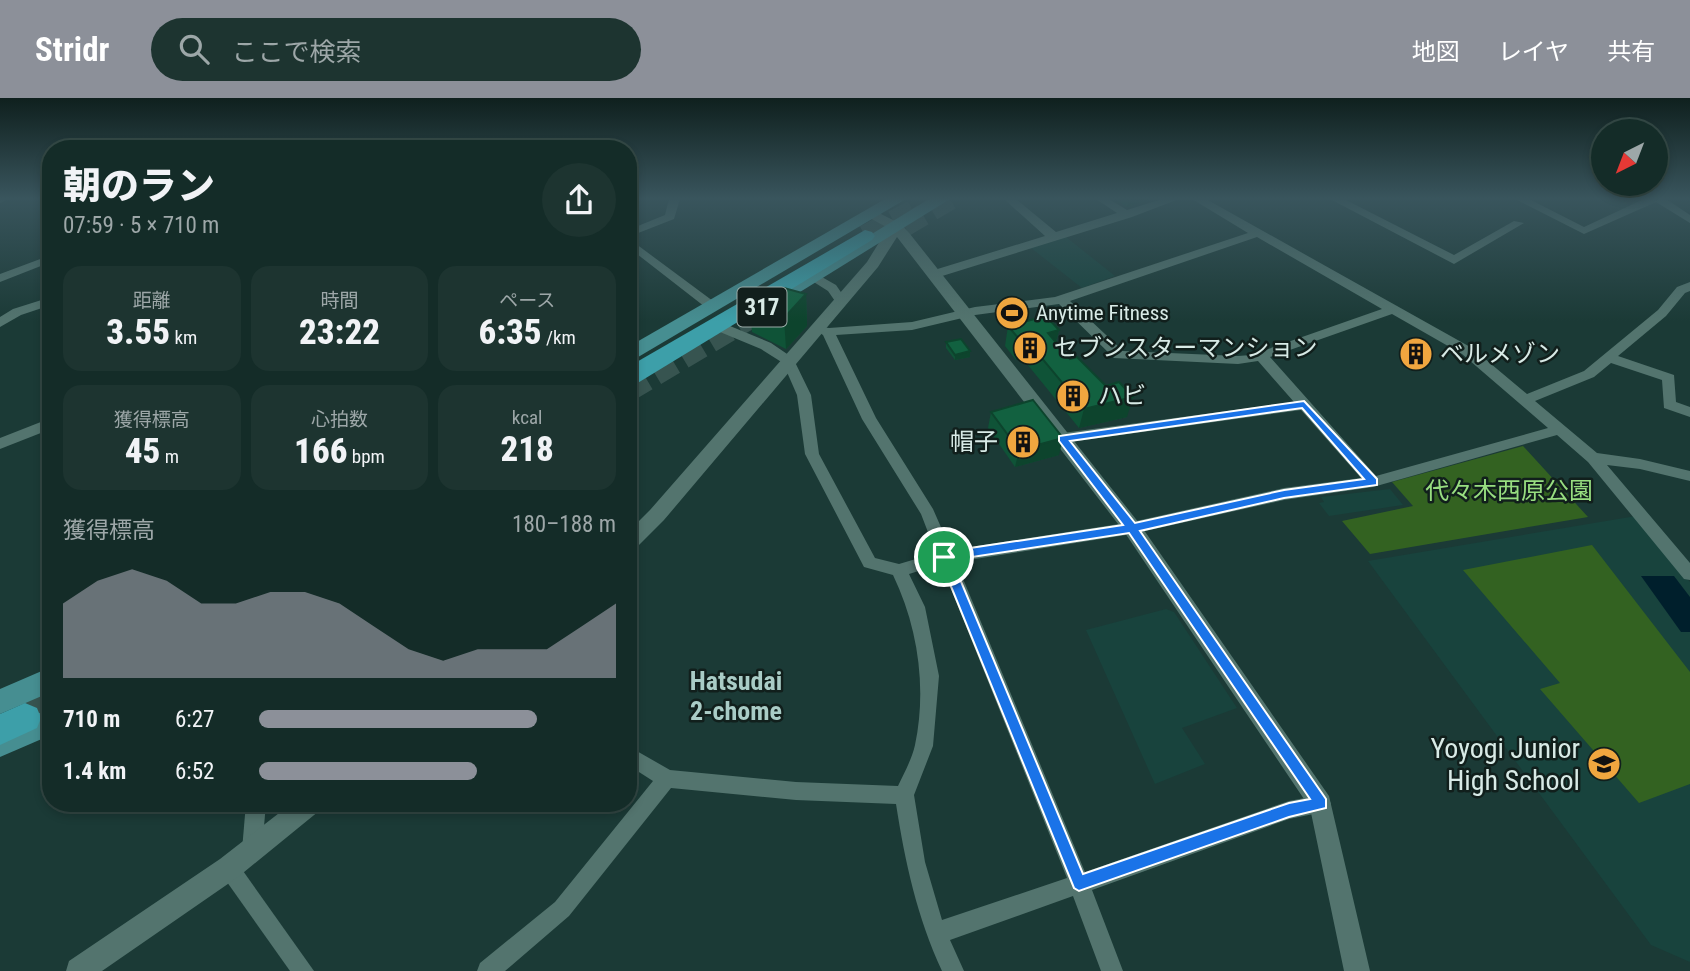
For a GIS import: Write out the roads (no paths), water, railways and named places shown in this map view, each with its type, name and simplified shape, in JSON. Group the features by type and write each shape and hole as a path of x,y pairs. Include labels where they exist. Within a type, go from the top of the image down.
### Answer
{"highway":[{"path":"637,361 851,240"},
{"path":"637,372 852,240"}],"main road":[{"name":"317","path":"637,351 829,240"},
{"name":"317","path":"637,381 874,240"},
{"path":"0,744 14,715 42,688"},
{"path":"14,715 42,695"}],"street":[{"path":"637,535 788,361 822,330 841,301 881,254 889,240"},
{"path":"907,240 1132,528 1321,804 1357,971"},
{"path":"935,274 1045,240"},
{"path":"822,330 912,326 965,314 1062,299 1238,240"},
{"path":"1266,240 1467,351 1593,458 1690,574"},
{"path":"1414,240 1454,260 1489,240"},
{"path":"637,248 713,307"},
{"path":"0,278 42,262"},
{"path":"813,276 832,288 841,301"},
{"path":"1523,401 1589,374 1662,313 1681,290 1690,286"},
{"path":"1062,299 1119,355 1246,360 1393,309"},
{"path":"0,323 18,312 42,304"},
{"path":"725,329 765,346 788,361 804,395 811,454 870,564 899,570 944,557 1132,528 1284,494 1373,482 1557,430"},
{"path":"822,330 869,419 928,513 1079,883 1112,971"},
{"path":"1261,356 1373,482"},
{"path":"1610,358 1669,378 1669,405 1690,412"},
{"path":"1063,438 1304,405"},
{"path":"0,431 42,424"},
{"path":"0,444 42,427"},
{"path":"1593,458 1640,464 1690,476"},
{"path":"899,570 917,607 930,676 925,746 904,795 915,862 935,932 953,971"},
{"path":"637,761 667,779 796,791 904,795"},
{"path":"488,971 562,909 667,779"},
{"path":"935,932 951,929 1289,810 1321,804"},
{"path":"252,850 255,812"},
{"path":"79,971 229,868 300,812"},
{"path":"229,868 303,971"}],"water":[{"path":"1641,576 1674,576 1690,597 1690,632 1681,632"}],"tunnel":[{"path":"637,386 782,299"},
{"path":"22,708 42,698"}],"place":[{"name":"Anytime Fitness","path":"1012,313"},
{"name":"セブンスターマンション","path":"1030,348"},
{"name":"ベルメゾン","path":"1416,354"},
{"name":"ハビ","path":"1073,396"},
{"name":"帽子","path":"1023,442"},
{"name":"Yoyogi Junior High School","path":"1604,764"}],"district":[{"name":"Hatsudai 2-chome","path":"736,696"}],"park label":[{"name":"代々木西原公園","path":"1509,491"}]}
